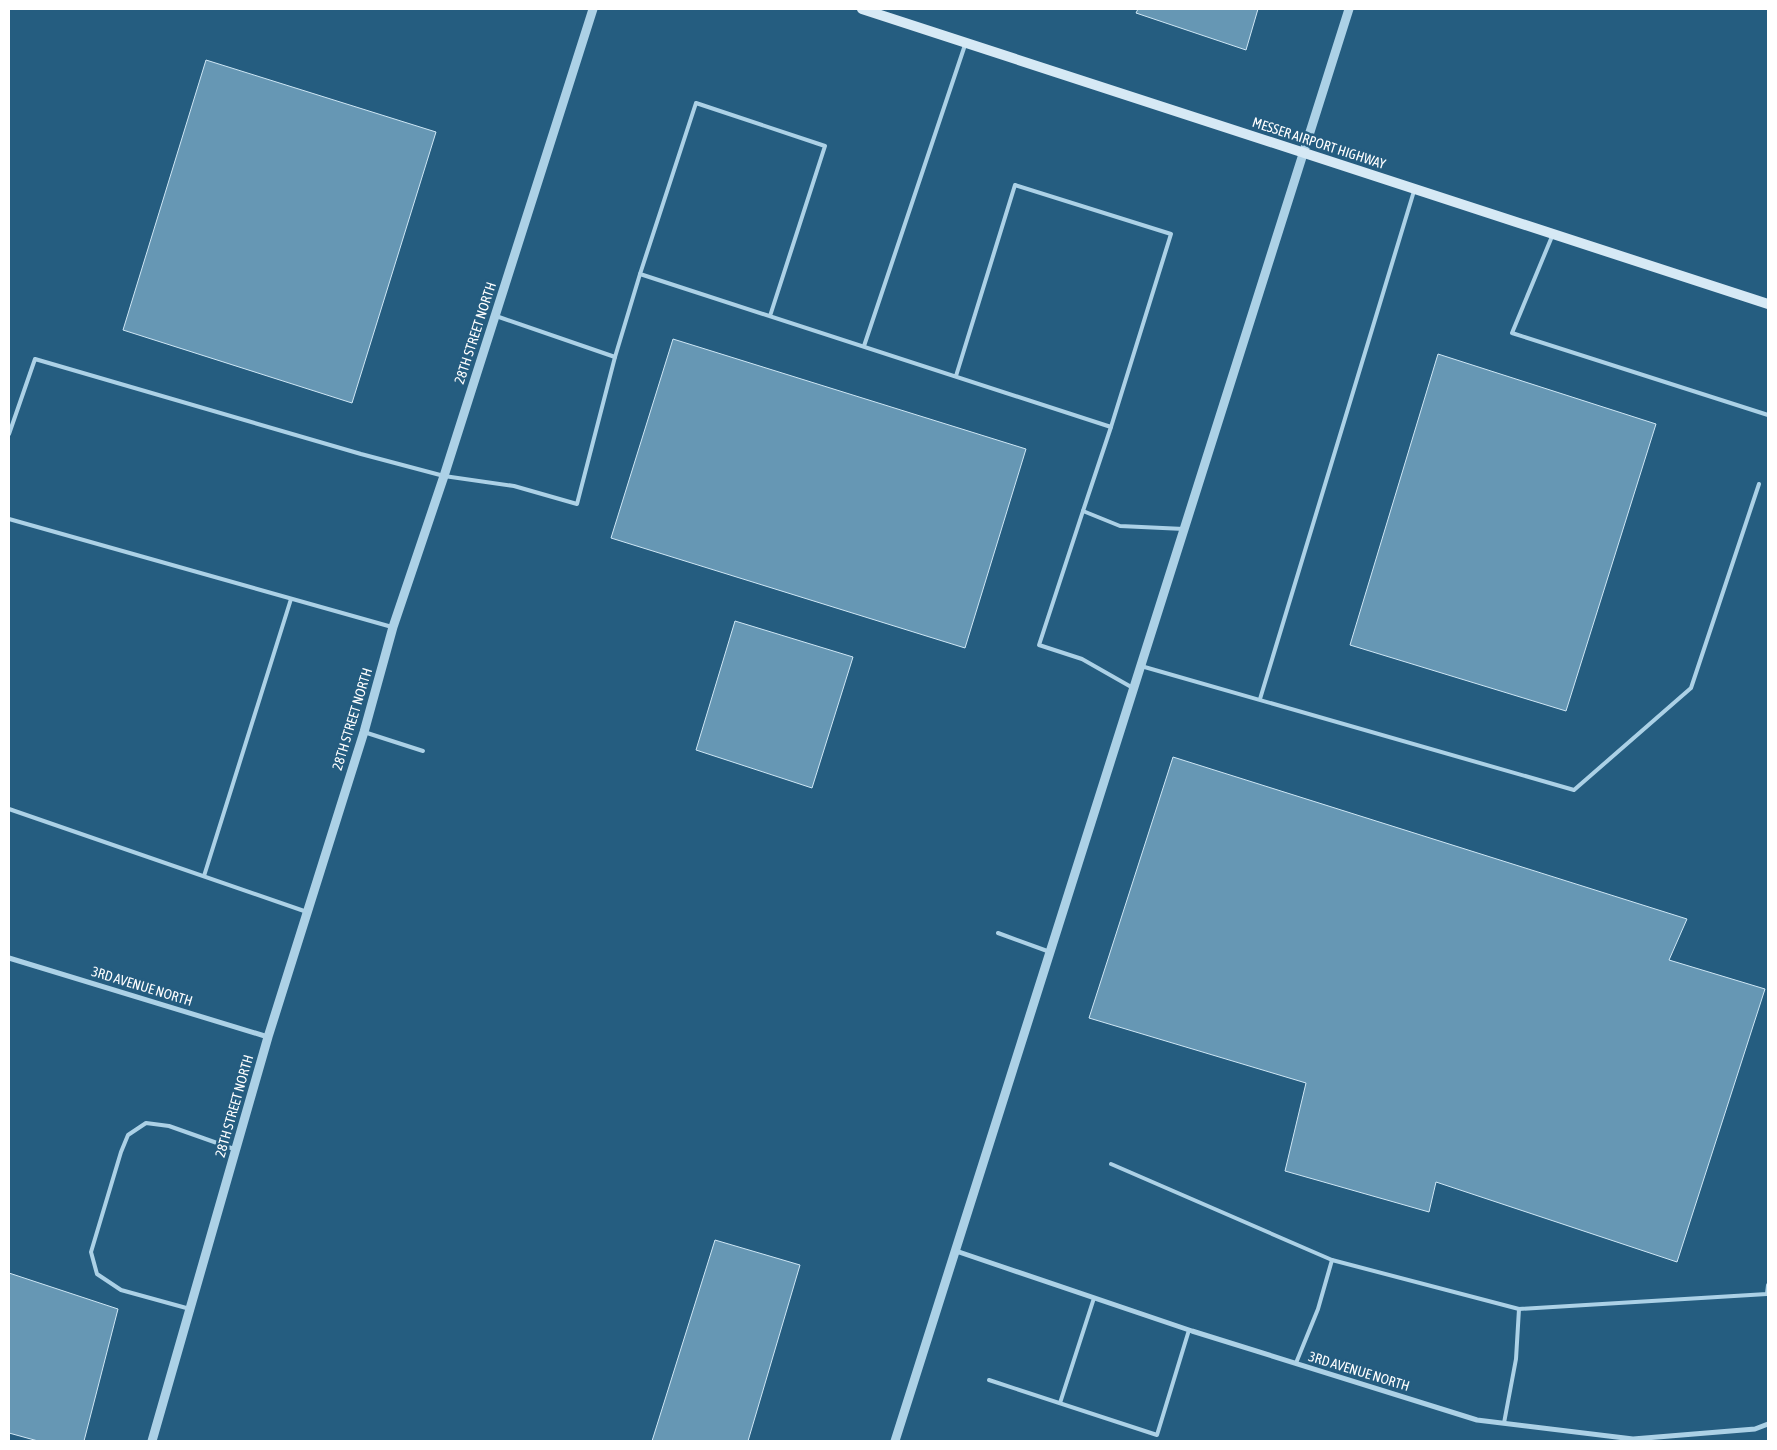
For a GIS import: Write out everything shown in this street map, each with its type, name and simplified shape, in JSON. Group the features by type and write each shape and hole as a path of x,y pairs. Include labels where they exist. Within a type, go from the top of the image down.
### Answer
{"main road":[{"name":"MESSER AIRPORT HIGHWAY","path":"862,9 1768,304"}],"street":[{"name":"28TH STREET NORTH","path":"152,1441 268,1037 364,732 394,627 593,9"},
{"path":"896,1441 1349,9"},
{"name":"3RD AVENUE NORTH","path":"9,958 268,1037"},
{"name":"3RD AVENUE NORTH","path":"956,1251 1189,1330 1477,1420 1633,1439 1755,1429 1768,1424"}],"lane":[{"path":"864,346 966,42"},
{"path":"9,434 35,359 444,476 514,486 577,504 615,357 696,104 825,146 770,316"},
{"path":"956,376 1015,185 1171,234 1111,427 1039,644 1082,659 1134,689"},
{"path":"1260,699 1415,189"},
{"path":"1554,234 1512,333 1768,415"},
{"path":"640,274 1111,427"},
{"path":"495,316 615,357"},
{"path":"1141,666 1574,790 1691,688 1759,484"},
{"path":"1082,511 1120,526 1184,530"},
{"path":"9,519 394,627"},
{"path":"204,876 292,599"},
{"path":"364,732 423,751"},
{"path":"9,809 307,912"},
{"path":"998,933 1050,952"},
{"path":"190,1309 121,1290 97,1274 91,1252 121,1152 128,1135 146,1123 169,1126 236,1149"},
{"path":"1111,1164 1332,1260 1519,1309 1767,1294 1768,1285"},
{"path":"1296,1363 1318,1309 1332,1260"},
{"path":"1060,1403 1094,1298"},
{"path":"1504,1423 1516,1359 1519,1309"},
{"path":"989,1380 1157,1435 1189,1330"}],"building":[{"path":"1138,9 1258,9 1246,50 1136,13"},
{"path":"206,60 436,132 352,403 123,330"},
{"path":"673,339 1026,449 965,648 611,538"},
{"path":"1438,354 1656,424 1566,711 1350,645"},
{"path":"735,621 853,657 812,788 696,750"},
{"path":"1173,757 1687,919 1669,960 1765,989 1677,1262 1436,1182 1429,1212 1285,1171 1306,1083 1089,1018"},
{"path":"715,1240 800,1265 748,1441 652,1441"},
{"path":"9,1273 118,1309 84,1441 38,1441 9,1433"}]}
